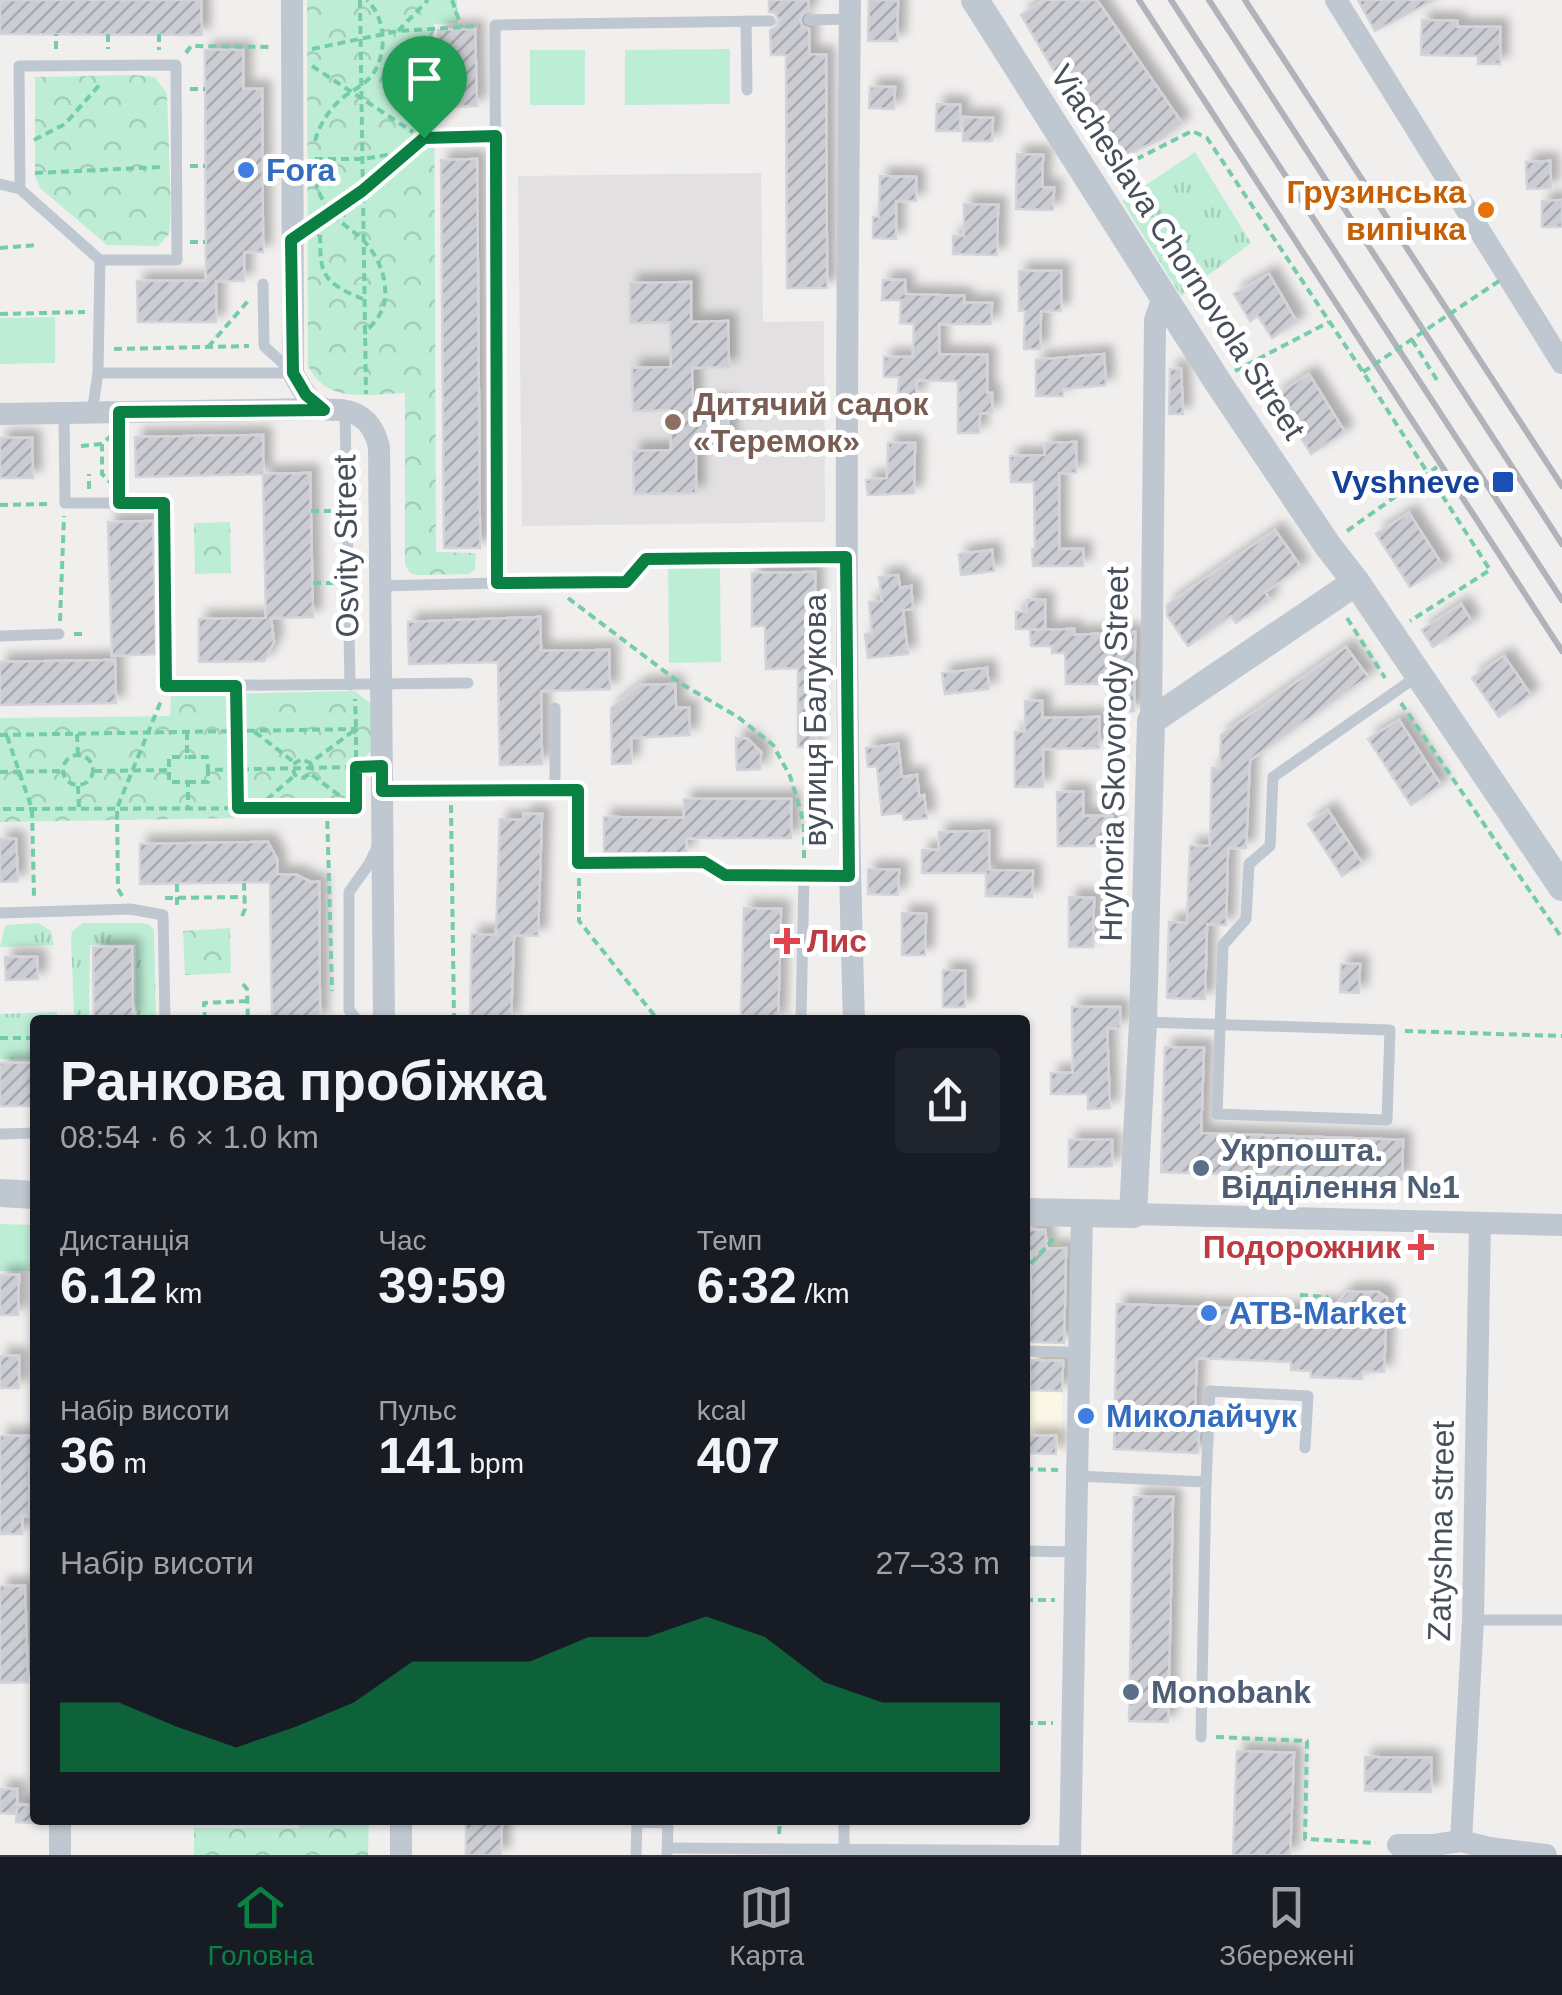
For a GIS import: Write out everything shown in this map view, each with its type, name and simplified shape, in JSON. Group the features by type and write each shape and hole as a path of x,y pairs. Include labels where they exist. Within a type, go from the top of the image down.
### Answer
{"street":[{"path":"292,0 293,373"},
{"name":"Viacheslava Chornovola Street","path":"975,0 1216,381 1328,546 1345,589 1419,674 1562,887"},
{"path":"1336,0 1562,363"},
{"name":"вулиця Балукова","path":"850,9 846,557 854,1015"},
{"name":"Hryhoria Skovorody Street","path":"1134,1214 1143,1022 1155,320 1163,297"},
{"name":"Osvity Street","path":"293,373 306,395 375,432 379,447 384,1015"},
{"path":"0,414 345,413"},
{"path":"1150,721 1345,589"},
{"path":"0,1194 30,1194"},
{"path":"1030,1212 1562,1225"},
{"path":"1070,1853 1076,1552 1070,1473 1074,1214"},
{"name":"Zatyshna street","path":"1461,1841 1473,1620 1480,1223"},
{"path":"60,1825 60,1855"},
{"path":"400,1855 401,1825"},
{"path":"1398,1844 1434,1846 1461,1841 1546,1855"}],"lane":[{"path":"809,20 850,9"},
{"path":"746,21 746,90"},
{"path":"497,583 495,25 770,21"},
{"path":"0,184 20,189 100,260 177,260 176,65 19,66 20,189"},
{"path":"424,138 496,136"},
{"path":"92,413 98,374 100,260"},
{"path":"263,284 264,346 293,373"},
{"path":"98,374 293,373"},
{"path":"64,413 64,504 164,503 166,686 468,683"},
{"path":"345,413 353,685"},
{"path":"380,586 626,582 646,559 846,557"},
{"path":"0,636 59,634"},
{"path":"1143,1022 1220,1024 1390,1030 1388,1120 1217,1114 1220,1024 1224,945 1246,919 1249,864 1270,846 1273,777 1419,674"},
{"path":"382,791 555,789 555,708"},
{"path":"353,1015 349,892 382,837"},
{"path":"578,863 704,862 725,875 849,876"},
{"path":"801,1015 804,875"},
{"path":"0,913 130,909 162,915 165,1015"},
{"path":"0,1134 30,1134"},
{"path":"1030,1351 1066,1352"},
{"path":"1201,1737 1210,1391 1308,1396 1305,1448"},
{"path":"1070,1473 1206,1482"},
{"path":"1030,1552 1076,1552"},
{"path":"1473,1620 1562,1620"},
{"path":"636,1855 637,1825"},
{"path":"668,1825 668,1851 1070,1853"},
{"path":"844,1825 844,1849"}],"path":[{"path":"345,413 364,334 364,298 363,240 362,191 361,98 362,85 360,38 364,0 372,4 379,18 382,54 373,74 362,85 340,101 326,117 316,135 312,159 321,198 331,213 363,240 381,267 384,306 364,334"},
{"path":"398,31 428,0"},
{"path":"452,0 462,26"},
{"path":"292,53 398,31 495,25"},
{"path":"19,148 64,124 105,79 108,34"},
{"path":"176,65 191,46 268,45 292,53 424,138 362,191 291,240"},
{"path":"1091,182 1192,132 1207,138 1490,570 1409,621"},
{"path":"312,159 362,160 409,152"},
{"path":"19,174 205,166"},
{"path":"320,220 321,265 328,280 364,298"},
{"path":"0,248 37,246"},
{"path":"1363,372 1500,280"},
{"path":"208,347 263,284"},
{"path":"0,314 100,312"},
{"path":"1216,381 1328,322"},
{"path":"1412,340 1437,380"},
{"path":"99,349 264,346"},
{"path":"82,474 102,474 119,492 119,428 102,444 102,474"},
{"path":"1328,546 1437,468"},
{"path":"0,505 64,504 59,634"},
{"path":"311,511 347,511"},
{"path":"556,582 571,602 680,683 738,717 773,745 790,776 804,828 804,875"},
{"path":"312,583 348,583"},
{"path":"1345,589 1394,692 1562,938"},
{"path":"353,685 356,808"},
{"path":"124,900 118,889 117,808 166,686"},
{"path":"236,686 238,808"},
{"path":"34,912 32,809 3,735 356,729"},
{"path":"255,732 302,778 356,729"},
{"path":"187,732 187,757"},
{"path":"77,734 78,754"},
{"path":"78,754 89,759 94,770 89,782 78,786 66,782 62,771 66,759 78,754"},
{"path":"207,756 208,782 169,782 169,757 187,757 207,756"},
{"path":"208,770 382,766"},
{"path":"310,768 356,808"},
{"path":"257,808 294,769"},
{"path":"94,770 169,770"},
{"path":"0,772 62,771"},
{"path":"188,782 188,809"},
{"path":"78,786 79,809"},
{"path":"555,789 578,790 579,921 654,1015"},
{"path":"451,791 454,1015"},
{"path":"327,808 332,998"},
{"path":"0,810 356,808"},
{"path":"242,916 244,882"},
{"path":"177,884 178,914"},
{"path":"160,898 245,897"},
{"path":"242,984 248,1015"},
{"path":"205,1015 204,1003 247,1001"},
{"path":"1390,1030 1562,1036"},
{"path":"0,1038 30,1038"},
{"path":"1030,1265 1074,1214"},
{"path":"1300,1296 1327,1297 1327,1305"},
{"path":"1030,1469 1070,1473"},
{"path":"1030,1600 1075,1600"},
{"path":"1030,1723 1073,1722"},
{"path":"1201,1737 1307,1741 1305,1838 1398,1844"}],"shaded area":[{"name":"Дитячий садок «Теремок»","path":"761,173 763,322 824,321 825,522 522,526 518,176"},
{"path":"1030,1229 1045,1230 1066,1248 1061,1455 1030,1454"}],"green space":[{"path":"307,0 457,0 458,23 434,24 436,552 476,553 475,570 469,574 417,575 405,565 405,393 338,392 326,387 308,366"},
{"path":"730,49 730,104 625,105 625,50"},
{"path":"530,50 585,50 585,105 530,105"},
{"path":"35,77 155,77 167,94 171,211 169,234 158,246 107,245 40,188 35,176"},
{"path":"1195,152 1251,243 1181,296 1122,201"},
{"path":"55,317 55,363 0,364 0,318"},
{"path":"230,522 231,573 195,574 194,523"},
{"path":"668,566 720,566 721,662 669,663"},
{"path":"355,691 372,705 373,748 360,764 361,816 0,822 0,718 170,716 171,695"},
{"path":"38,923 51,931 54,945 0,947 5,925"},
{"path":"83,923 150,925 154,930 156,1015 136,1015 136,944 90,945 89,1015 74,1015 72,931"},
{"path":"230,928 231,973 185,975 183,931"},
{"path":"57,1012 30,1015 30,1059 0,1059 0,1014"},
{"path":"0,1224 30,1225 30,1271 0,1271"},
{"path":"369,1825 368,1855 194,1855 194,1828"}],"building":[{"path":"0,0 201,0 202,35 0,34"},
{"path":"769,0 808,0 809,11 800,19 802,26 809,29 809,54 826,55 827,288 787,288 786,55 771,55 770,30 778,26 779,20 769,12"},
{"path":"869,0 898,0 897,41 868,41"},
{"path":"1044,0 1097,0 1182,123 1162,139 1108,163 1021,15"},
{"path":"1358,0 1434,0 1375,31"},
{"path":"1422,20 1457,21 1457,27 1500,27 1500,64 1478,64 1478,56 1421,55"},
{"path":"475,29 477,106 439,107 438,30"},
{"path":"205,50 243,50 243,89 262,89 263,252 244,252 244,281 216,281 216,322 138,322 137,281 206,281"},
{"path":"870,87 895,87 894,109 869,108"},
{"path":"937,104 960,105 960,131 936,131"},
{"path":"963,117 993,118 992,141 963,141"},
{"path":"1017,154 1043,155 1042,187 1054,188 1053,210 1016,209"},
{"path":"477,159 480,548 444,548 441,160"},
{"path":"1550,161 1551,188 1527,189 1526,162"},
{"path":"880,176 916,177 916,201 896,201 896,239 873,238 873,217 879,217"},
{"path":"1562,200 1562,227 1542,227 1542,201"},
{"path":"964,204 998,205 997,255 953,254 953,236 964,236"},
{"path":"1019,271 1061,271 1061,311 1041,311 1040,349 1024,349 1025,311 1019,311"},
{"path":"1269,274 1297,322 1272,338 1258,316 1250,321 1234,294"},
{"path":"883,280 905,280 905,294 964,296 964,303 992,303 991,324 939,324 939,354 987,355 987,393 992,393 992,413 980,413 979,433 958,433 958,381 917,380 916,397 898,397 899,377 884,377 884,357 913,357 914,324 900,323 901,300 882,300"},
{"path":"691,282 691,322 728,321 729,367 692,368 693,405 728,404 729,448 696,449 696,493 634,494 633,451 671,450 670,410 633,411 632,368 671,367 670,322 630,323 630,283"},
{"path":"1104,354 1106,385 1063,389 1063,396 1036,396 1036,360"},
{"path":"1170,369 1181,369 1183,414 1169,414"},
{"path":"1309,374 1345,432 1311,454 1275,396"},
{"path":"263,435 263,474 136,477 135,437"},
{"path":"0,438 32,438 33,478 0,478"},
{"path":"1076,442 1076,473 1059,473 1059,549 1083,549 1083,566 1033,566 1034,482 1011,482 1010,456 1045,455 1045,443"},
{"path":"888,443 915,443 914,493 868,495 866,480 887,478"},
{"path":"310,473 313,617 271,618 274,642 264,661 199,662 199,619 266,618 263,474"},
{"path":"1409,513 1443,566 1410,587 1376,534"},
{"path":"153,521 156,654 112,656 108,522"},
{"path":"1275,530 1301,567 1265,592 1270,600 1236,623 1231,616 1188,646 1167,615 1167,605"},
{"path":"992,550 994,571 961,575 959,554"},
{"path":"815,572 816,747 798,747 798,668 766,669 765,626 752,626 752,573"},
{"path":"898,575 900,588 911,586 913,609 903,610 908,654 868,658 865,634 872,633 869,602 882,601 879,577"},
{"path":"1027,600 1045,600 1045,629 1016,629 1016,612 1027,612"},
{"path":"1461,604 1472,622 1433,647 1422,630"},
{"path":"540,617 541,651 609,650 610,689 541,691 542,764 500,765 498,662 409,664 408,622"},
{"path":"1074,629 1074,635 1135,632 1134,711 1107,712 1107,684 1066,684 1065,653 1052,653 1052,646 1031,646 1030,630"},
{"path":"1346,647 1368,677 1250,760 1246,848 1228,848 1226,925 1207,924 1205,999 1167,998 1169,922 1187,923 1190,846 1210,846 1212,768 1220,769 1221,735"},
{"path":"1504,656 1531,695 1499,717 1472,678"},
{"path":"115,660 116,703 0,705 0,662"},
{"path":"987,668 989,689 945,694 942,673"},
{"path":"675,684 676,708 689,708 690,735 631,738 631,763 612,764 611,708 640,685"},
{"path":"1025,701 1042,701 1042,718 1099,717 1099,748 1043,749 1043,787 1015,787 1015,732 1025,732"},
{"path":"1399,720 1441,785 1411,805 1368,739"},
{"path":"736,738 748,739 761,752 760,769 737,770"},
{"path":"898,744 902,777 917,775 927,818 904,820 903,813 882,815 877,766 868,767 866,748"},
{"path":"1057,792 1083,792 1083,816 1112,816 1112,846 1058,846"},
{"path":"684,799 791,799 791,838 686,838 686,853 604,853 604,817 684,818"},
{"path":"1328,810 1362,863 1342,876 1308,824"},
{"path":"524,814 542,814 538,936 514,935 511,1015 470,1015 472,934 496,935 500,819 524,820"},
{"path":"989,831 989,870 1033,871 1032,897 986,896 986,873 922,873 922,850 939,850 939,832"},
{"path":"0,839 16,839 18,881 0,882"},
{"path":"268,842 277,859 277,874 319,882 320,1015 272,1015 270,882 140,884 140,844"},
{"path":"868,869 899,870 898,895 868,894"},
{"path":"1069,897 1094,898 1093,947 1069,947"},
{"path":"744,908 781,909 778,1015 741,1015"},
{"path":"902,913 926,914 925,955 902,955"},
{"path":"93,947 132,947 133,1015 94,1015"},
{"path":"5,957 37,957 38,979 6,980"},
{"path":"1341,964 1360,964 1359,993 1340,992"},
{"path":"943,970 965,971 965,1007 943,1007"},
{"path":"1072,1007 1120,1007 1120,1028 1107,1028 1110,1108 1088,1109 1088,1094 1051,1094 1051,1073 1073,1073"},
{"path":"1165,1047 1204,1048 1201,1133 1403,1140 1402,1180 1161,1172"},
{"path":"0,1063 30,1063 30,1106 0,1106"},
{"path":"1069,1140 1112,1140 1112,1166 1069,1167"},
{"path":"1030,1230 1045,1230 1047,1249 1066,1248 1064,1343 1030,1342"},
{"path":"0,1275 19,1275 18,1315 0,1315"},
{"path":"1347,1292 1379,1292 1387,1298 1384,1372 1362,1371 1362,1379 1311,1377 1311,1371 1291,1370 1291,1362 1197,1358 1194,1428 1199,1429 1198,1453 1114,1449 1117,1304 1312,1311 1312,1305 1334,1306"},
{"path":"0,1356 19,1356 19,1388 0,1388"},
{"path":"1030,1360 1063,1361 1062,1391 1030,1390"},
{"path":"0,1436 30,1436 29,1516 22,1516 22,1534 0,1534"},
{"path":"1030,1436 1056,1436 1056,1454 1030,1453"},
{"path":"1134,1497 1173,1497 1168,1722 1129,1721"},
{"path":"0,1586 25,1586 28,1682 0,1683"},
{"path":"1237,1751 1294,1753 1290,1855 1233,1855"},
{"path":"1365,1757 1431,1758 1431,1792 1365,1791"},
{"path":"0,1789 17,1789 17,1805 30,1805 30,1823 16,1822 17,1808 16,1814 0,1813"},
{"path":"466,1825 502,1825 501,1855 466,1855"}],"railway":[{"path":"1139,0 1562,651"},
{"path":"1171,0 1562,600"},
{"path":"1209,0 1562,544"},
{"path":"1245,0 1562,486"}],"place":[{"name":"Fora","path":"246,170"},
{"name":"Грузинська випічка","path":"1486,210"},
{"name":"Дитячий садок «Теремок»","path":"673,422"},
{"name":"Vyshneve","path":"1503,482"},
{"name":"Лис","path":"787,941"},
{"name":"Укрпошта. Відділення №1","path":"1201,1168"},
{"name":"Подорожник","path":"1421,1247"},
{"name":"ATB-Market","path":"1209,1313"},
{"name":"Миколайчук","path":"1086,1416"},
{"name":"Monobank","path":"1131,1692"}],"route":[{"path":"496,136 497,583 626,582 646,559 846,557 849,876 725,875 704,862 578,863 578,790 382,791 382,766 356,767 356,808 238,808 236,686 166,686 164,503 119,503 119,412 324,410 306,395 293,373 291,240 362,191 424,138 496,136"}]}
